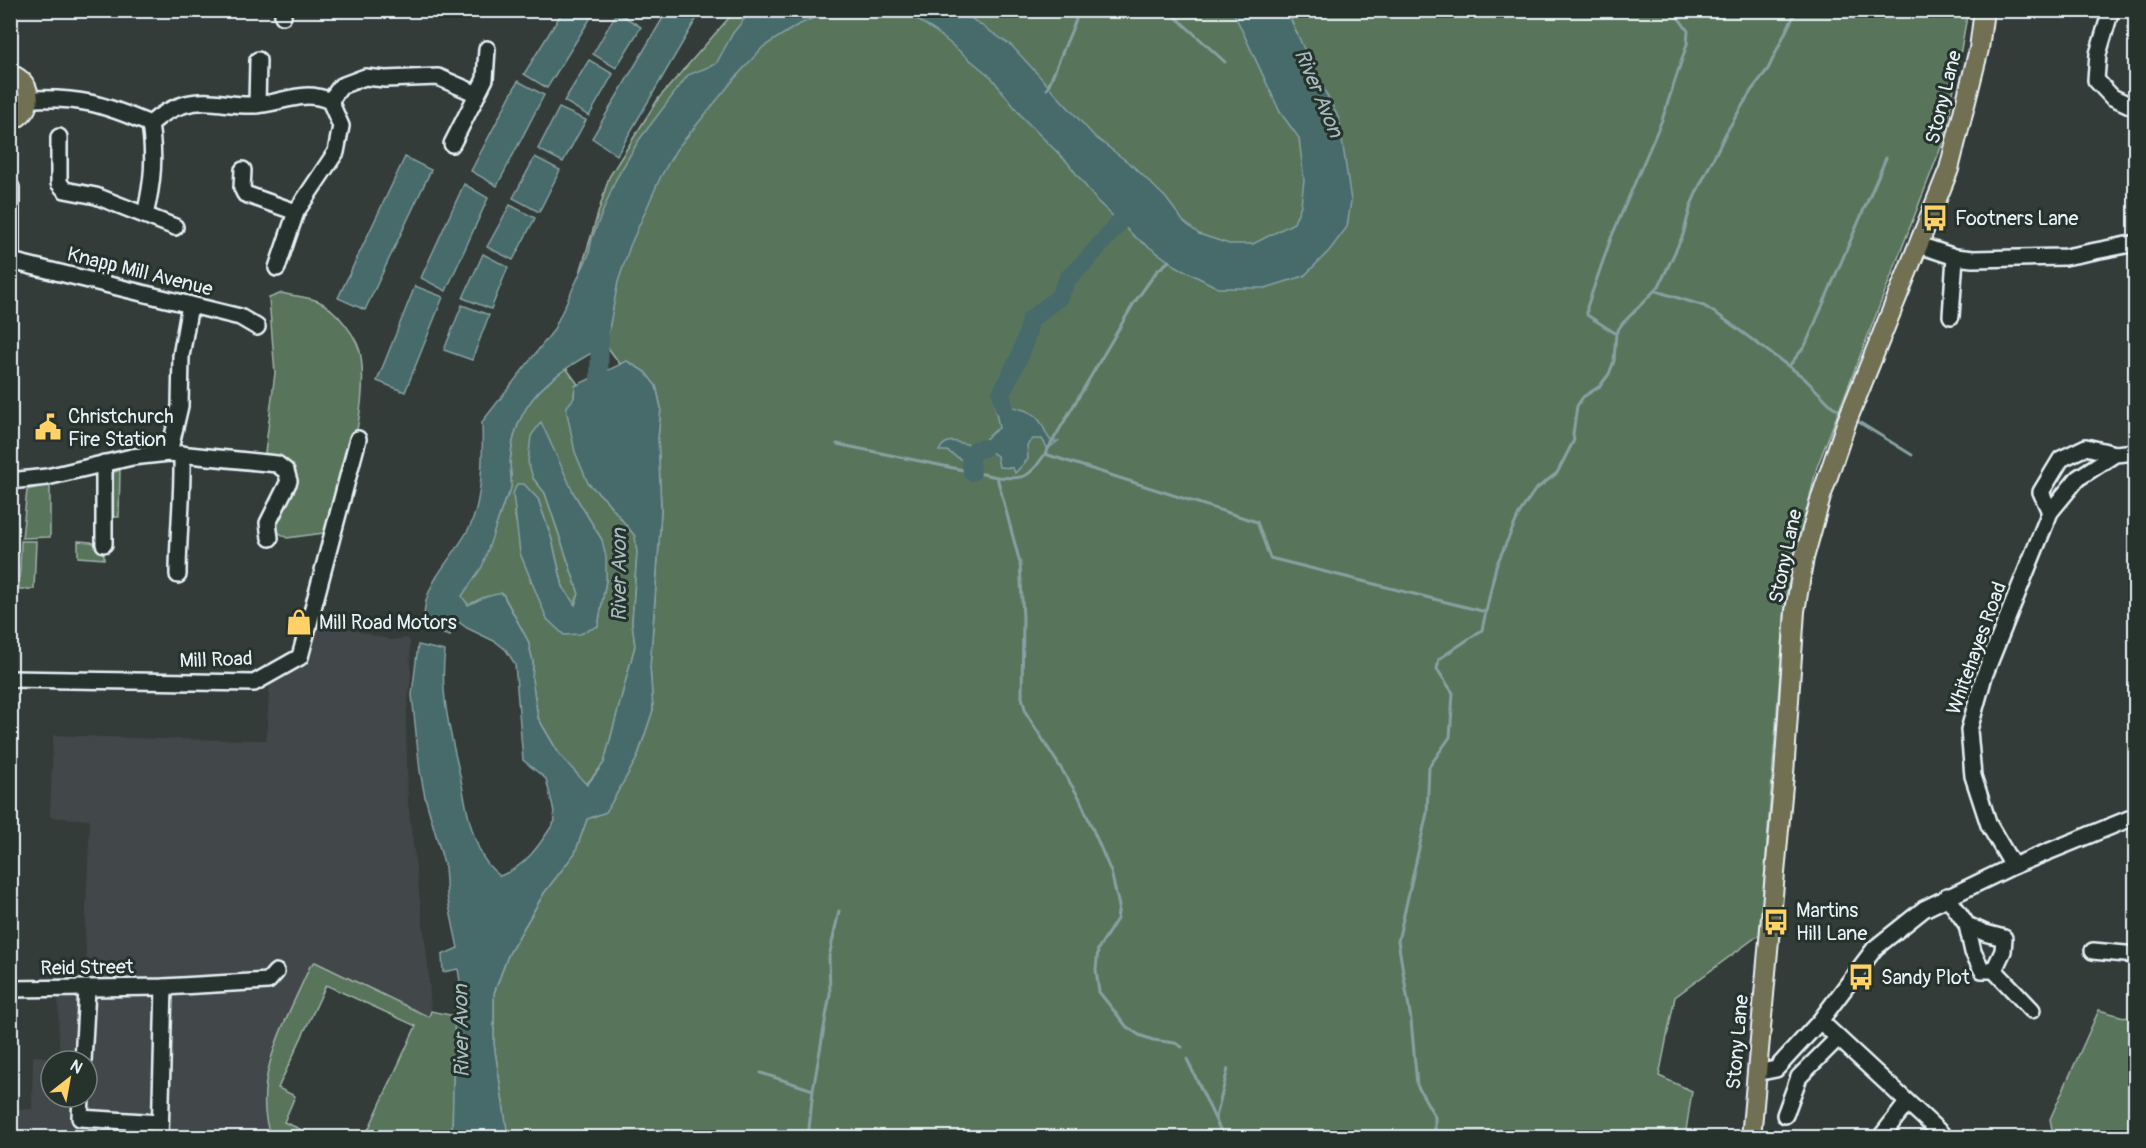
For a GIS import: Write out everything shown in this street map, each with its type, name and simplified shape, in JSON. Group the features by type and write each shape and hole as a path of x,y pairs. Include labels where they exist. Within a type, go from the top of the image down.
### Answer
{"main road":[{"name":"Stony Lane","path":"1751,1137 1784,774 1795,611 1804,558 1821,496 1846,421 1948,169 1979,49 1984,10"},
{"path":"10,74 19,77 25,83 29,99 23,114 10,121"},
{"path":"10,189 10,267"}],"street":[{"path":"2110,10 2098,54 2096,80 2112,96 2136,108"},
{"path":"452,144 485,79 487,49"},
{"path":"257,105 258,60"},
{"path":"330,101 341,86 365,77 385,79 438,77 477,94"},
{"path":"150,124 164,112 188,103 257,105 302,96 320,97 330,101 341,126 336,152 296,212 277,268"},
{"path":"29,99 83,100 109,106 150,124"},
{"path":"145,215 153,183 150,124"},
{"path":"59,137 59,183 62,188 96,196 175,226"},
{"path":"243,170 242,188 245,194 296,212"},
{"path":"1919,245 1955,257 1973,259 2065,257 2136,243"},
{"path":"1951,316 1955,257"},
{"name":"Knapp Mill Avenue","path":"11,261 240,317 257,327"},
{"path":"178,575 178,540 183,499 176,454 181,356 190,305"},
{"name":"Mill Road","path":"10,679 254,683 300,657 358,439"},
{"name":"Whitehayes Road","path":"2050,512 2041,492 2061,459 2086,447 2115,454 2136,452"},
{"path":"10,481 47,477 132,456 176,454 272,463 282,467 289,476 289,481 268,523 270,538"},
{"name":"Whitehayes Road","path":"2013,866 1989,825 1973,776 1969,730 1984,676 2050,512 2078,478 2115,454"},
{"path":"104,463 104,544"},
{"path":"1756,1073 1776,1069 1820,1021 1875,948 1923,909 2013,866 2136,816"},
{"path":"1947,896 1968,925 1973,952 1982,970 1994,970 2032,1010"},
{"path":"1968,925 2004,938 2003,951 1994,970"},
{"path":"2093,951 2136,955"},
{"name":"Reid Street","path":"10,989 164,987 268,981 276,972"},
{"path":"80,1109 80,1118 160,1130 164,987"},
{"path":"84,1049 87,989"},
{"path":"1820,1021 1946,1137"},
{"path":"1785,1114 1799,1077 1838,1038"},
{"path":"1880,1137 1907,1103"}],"shaded area":[{"path":"316,620 391,640 408,638 411,675 406,721 408,802 428,965 430,1017 315,962 310,966 269,1063 264,1106 271,1137 11,1137 10,1110 32,1109 33,1056 39,1056 39,1109 99,1109 99,1049 59,1049 58,982 87,974 85,930 90,820 50,817 53,735 266,740 270,678 290,671 308,658"}],"green space":[{"path":"735,11 1968,11 1945,137 1817,467 1786,596 1760,934 1675,997 1659,1076 1692,1091 1685,1137 508,1137 494,1044 494,993 508,955 544,893 575,853 587,819 606,812 637,758 653,710 650,667 661,509 658,438 661,408 656,386 645,372 627,361 620,364 606,345 615,294 579,276 609,177 658,99"},
{"path":"282,293 318,301 339,317 356,341 361,357 363,377 362,399 354,445 331,532 287,538 278,532 274,523 293,472 281,457 265,453 275,373 269,298"},
{"path":"566,368 578,384 575,386 574,398 588,483 606,500 635,536 637,553 632,622 635,646 604,763 586,785 559,754 538,718 532,679 533,662 528,641 503,594 485,597 468,605 461,596 481,561 510,491 510,462 520,416 537,393","holes":["560,467 602,540 606,580 598,626 531,582 514,512 538,499 552,540 563,587 574,605 579,594 545,493 533,478"]},
{"path":"120,470 119,517 111,517 111,473"},
{"path":"50,484 50,537 22,538 27,490"},
{"path":"21,541 36,541 34,589 19,589"},
{"path":"78,541 91,542 104,548 104,559 78,557"},
{"path":"315,962 429,1017 431,1011 455,1016 452,1137 365,1137 416,1026 326,985 278,1088 295,1096 284,1122 318,1137 271,1138 265,1116 268,1071 282,1028 310,966"},
{"path":"2099,1010 2135,1020 2135,1137 2050,1137 2052,1129 2050,1119"}],"water":[{"path":"563,11 595,11 547,88 524,74"},
{"path":"667,11 701,11 617,155 592,138"},
{"path":"751,11 828,11 796,26 763,47 676,150 660,178 630,246 618,282 606,345 569,366 554,378 528,405 519,422 513,441 510,464 510,491 505,499 482,567 462,596 468,605 485,597 502,593 528,641 533,662 532,679 538,718 559,754 587,785 604,763 635,646 632,622 637,553 635,536 606,500 588,483 575,452 566,408 574,398 575,386 627,361 645,372 656,386 661,408 658,438 661,509 650,667 653,710 637,758 606,812 587,819 575,853 544,893 508,955 494,993 494,1044 508,1137 452,1137 455,997 461,988 458,969 443,972 442,955 458,948 447,896 445,867 420,771 412,695 418,645 445,651 445,698 450,729 470,823 476,842 488,865 500,876 509,872 532,853 555,821 546,779 523,760 515,664 506,650 496,642 467,628 453,618 450,636 423,628 426,601 435,580 467,532 476,511 482,472 482,422 553,331 589,254 592,238 616,179 639,140 688,75 716,64 733,33"},
{"path":"904,11 960,11 1012,46 1095,137 1133,166 1166,198 1183,221 1199,234 1229,244 1253,244 1294,223 1301,205 1304,180 1299,138 1280,112 1233,11 1287,11 1339,119 1351,201 1347,227 1329,251 1304,276 1265,288 1218,288 1176,266 1135,237 1097,201 1068,163 1023,118 991,77 935,31"},
{"path":"617,12 641,27 616,68 593,54"},
{"path":"589,60 613,74 589,116 564,101"},
{"path":"518,81 544,95 497,186 471,171"},
{"path":"559,108 586,120 563,162 538,149"},
{"path":"405,157 431,170 365,310 338,298"},
{"path":"535,157 560,170 539,212 513,198"},
{"path":"464,184 488,198 446,291 421,278"},
{"path":"510,205 535,218 513,260 487,247"},
{"path":"483,254 508,267 491,309 463,298"},
{"path":"415,286 443,297 405,392 377,381"},
{"path":"462,305 489,315 472,360 444,350"},
{"path":"1003,383 1007,387 1006,405 1032,414 1041,423 1052,442 1058,441 1048,449 1042,439 1033,439 1027,445 1028,459 1015,473 1013,468 999,467 997,456 991,452 981,453 973,463 967,463 947,451 939,451 947,442 973,445 979,443 999,428 995,400"},
{"path":"541,422 574,494 602,540 606,557 606,580 598,626 580,634 564,635 547,619 520,553 513,494 517,484 524,484 538,499 552,540 563,587 575,605 579,594 545,493 533,478 528,462 531,436"}],"waterway":[{"path":"1047,89 1080,10"},
{"path":"1168,10 1225,62"},
{"path":"1615,333 1587,315 1587,307 1611,238 1662,120 1687,44 1688,31 1673,10"},
{"path":"1435,1138 1435,1117 1417,1085 1411,1020 1398,941 1427,813 1429,767 1450,737 1453,693 1437,669 1439,659 1482,630 1496,566 1520,512 1535,490 1557,473 1574,440 1577,406 1583,397 1600,386 1609,374 1614,361 1616,333 1622,324 1659,286 1683,235 1698,189 1726,133 1751,91 1768,69 1797,10"},
{"path":"1789,366 1805,346 1886,158"},
{"name":"River Avon","path":"1004,408 1001,393 1020,356 1030,320 1059,297 1068,278 1086,261 1134,205"},
{"path":"837,444 997,477 1014,478 1026,475 1035,468 1045,454 1134,303 1157,271 1169,261"},
{"path":"1656,291 1704,306 1720,316 1803,377 1832,406 1841,411"},
{"name":"River Avon","path":"600,326 599,382 603,396"},
{"path":"1857,421 1912,455"},
{"name":"River Avon","path":"972,472 970,457 975,450 984,448"},
{"path":"1045,454 1257,522 1270,558 1486,612"},
{"path":"997,477 1020,563 1023,618 1022,697 1026,713 1079,797 1111,872 1119,906 1117,919 1098,949 1096,970 1099,992 1127,1027 1139,1035 1153,1040 1175,1043 1182,1047"},
{"path":"808,1138 813,1090 830,994 829,957 839,911"},
{"path":"1187,1059 1224,1138"},
{"path":"1216,1117 1228,1069"},
{"path":"761,1073 813,1090"}],"place":[{"name":"Footners Lane","path":"1935,218"},
{"name":"Christchurch Fire Station","path":"48,427"},
{"name":"Mill Road Motors","path":"299,622"},
{"name":"Martins Hill Lane","path":"1776,922"},
{"name":"Sandy Plot","path":"1861,977"}]}
